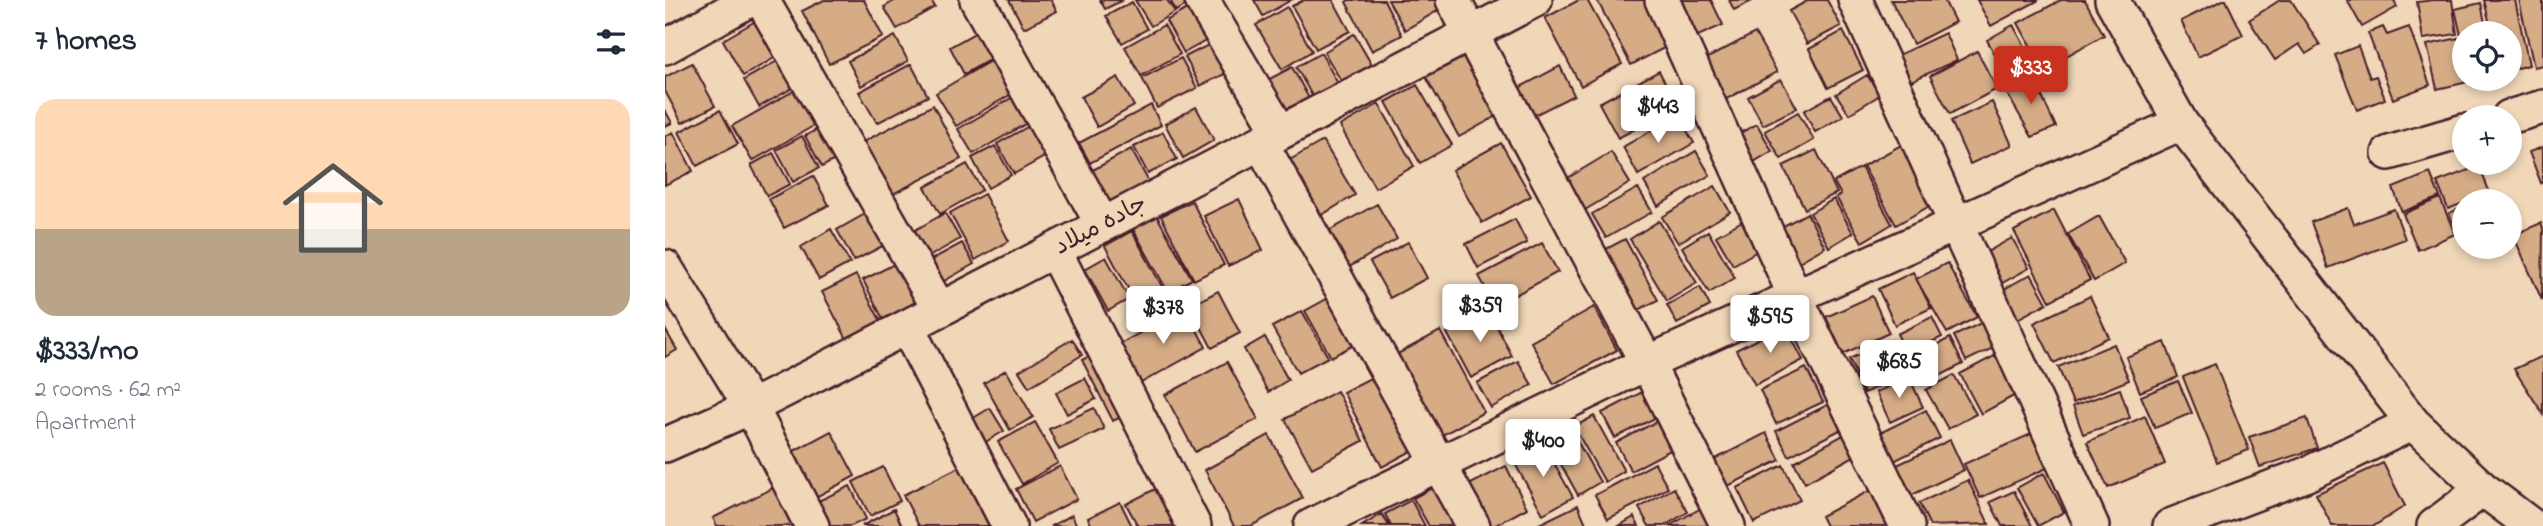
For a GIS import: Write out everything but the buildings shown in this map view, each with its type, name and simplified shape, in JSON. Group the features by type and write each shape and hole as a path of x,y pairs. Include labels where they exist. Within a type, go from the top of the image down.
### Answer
{"street":[{"path":"665,47 748,0"},
{"path":"762,0 940,310"},
{"path":"977,0 1103,225"},
{"path":"1202,0 1438,464 1473,526"},
{"path":"1453,0 1647,363 1728,526"},
{"name":"جاده میلاد","path":"665,445 751,407 1535,0"},
{"path":"1662,0 1795,296 1907,526"},
{"path":"1855,0 2092,526"},
{"path":"2112,0 2181,123 2413,423 2483,489 2532,526"},
{"path":"2522,113 2543,107"},
{"path":"1311,526 1647,363 2181,123"},
{"path":"2389,153 2452,135"},
{"path":"1055,250 1194,526"},
{"path":"665,267 751,407 812,526"},
{"path":"907,327 1009,526"},
{"path":"2170,526 2307,474 2413,423"},
{"path":"2434,526 2483,489"}]}
